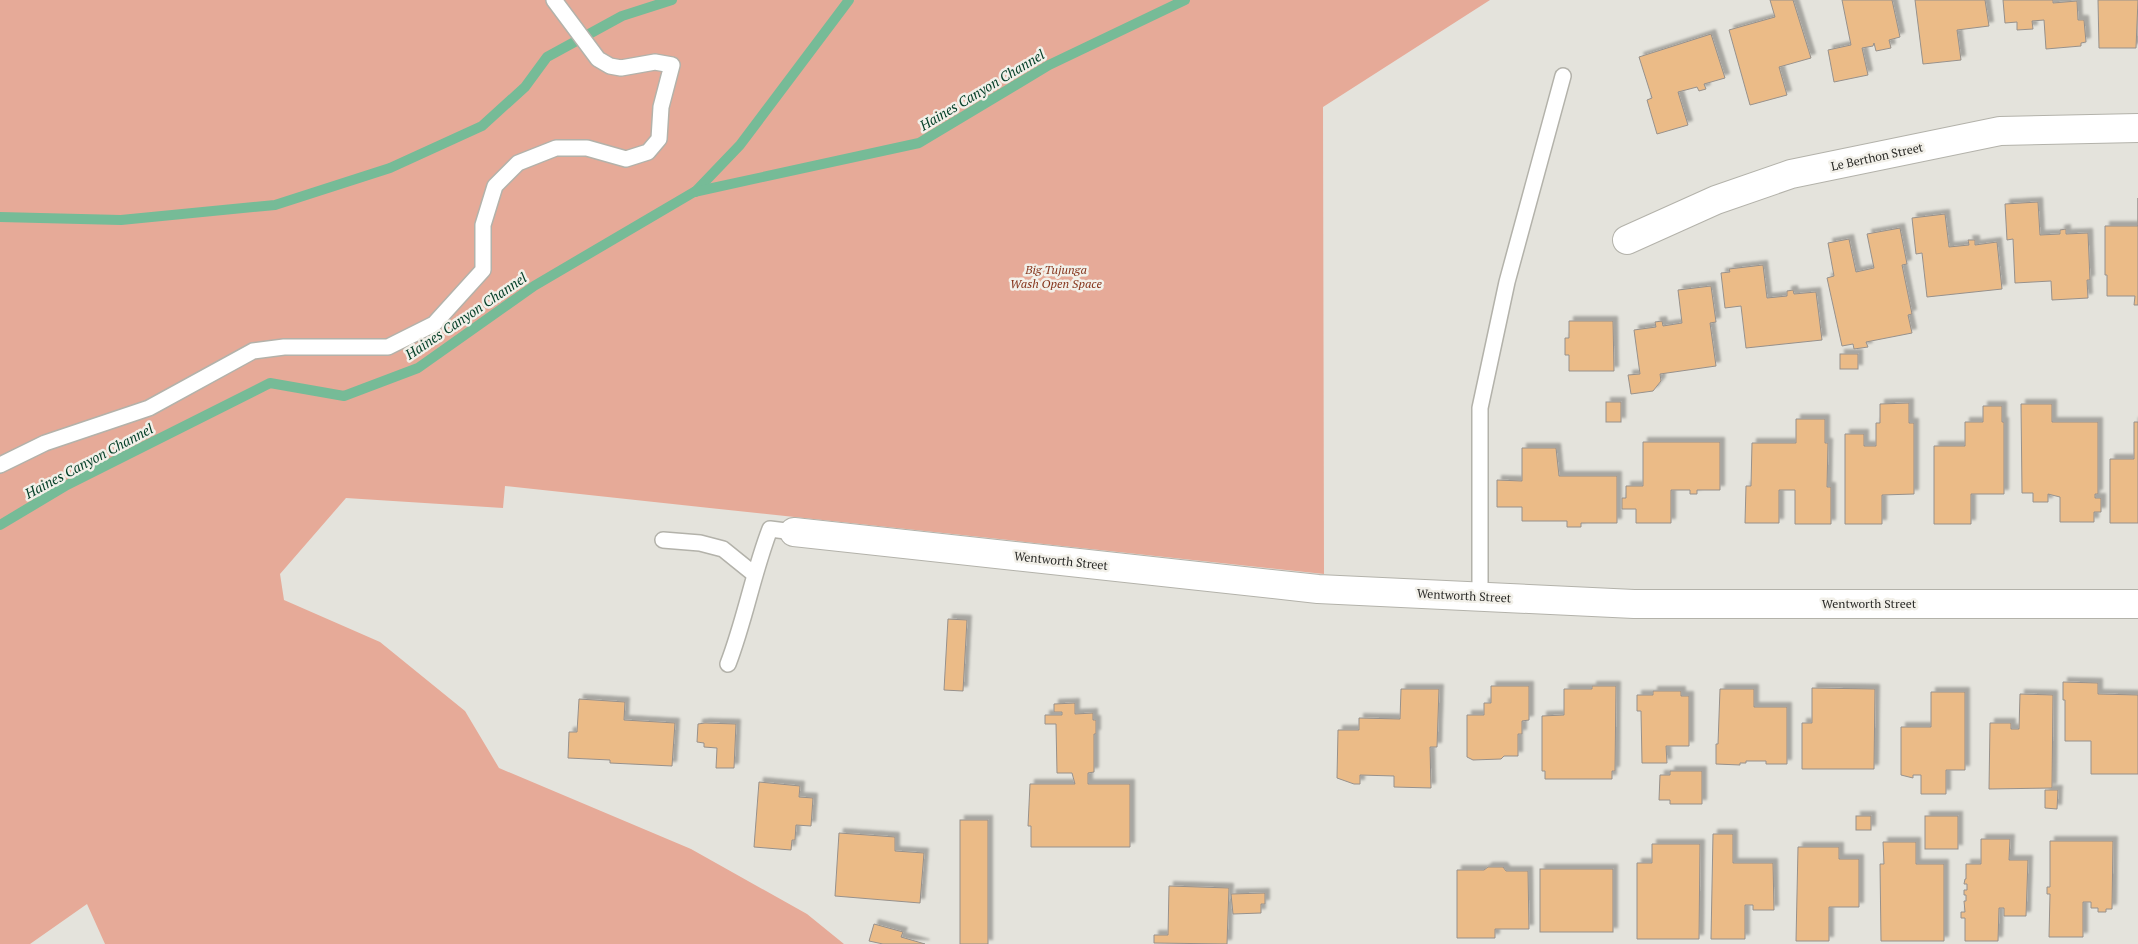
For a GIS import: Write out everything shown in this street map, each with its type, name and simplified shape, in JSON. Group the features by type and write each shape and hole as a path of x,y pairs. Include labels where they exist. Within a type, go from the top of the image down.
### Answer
{"street":[{"name":"Le Berthon Street","path":"1627,240 1716,200 1791,174 2000,131 2138,128"},
{"name":"Wentworth Street","path":"794,532 1318,589 1634,604 2138,604"}],"lane":[{"path":"0,465 45,443 149,408 253,351 284,347 388,347 434,324 483,270 483,225 495,186 518,163 556,148 587,148 626,159 648,152 658,139 661,107 672,66 655,62 621,68 610,66 598,59 554,0"},
{"path":"1480,597 1480,408 1507,282 1563,76"},
{"path":"728,664 736,642 754,574 770,529 794,532"},
{"path":"662,540 700,543 724,549 754,574"}],"green space":[{"name":"Big Tujunga Wash Open Space","path":"0,0 1490,0 1323,107 1324,574 505,486 503,508 346,498 280,574 284,600 380,642 465,711 499,768 691,849 807,914 844,944 105,944 87,904 30,944 0,944"}],"building":[{"path":"1770,0 1793,0 1811,58 1779,67 1787,95 1750,105 1729,30 1775,17"},
{"path":"1842,0 1892,0 1900,37 1889,40 1891,48 1876,51 1874,43 1873,46 1862,48 1868,75 1834,82 1828,50 1851,45"},
{"path":"1915,0 1985,0 1989,26 1957,30 1961,60 1923,64"},
{"path":"2003,0 2053,0 2053,3 2077,1 2078,20 2084,20 2086,42 2081,43 2081,46 2046,49 2044,20 2032,21 2033,29 2017,30 2017,22 2005,23"},
{"path":"2098,0 2138,0 2136,48 2099,48"},
{"path":"1711,34 1725,78 1704,84 1706,89 1699,91 1697,87 1678,92 1688,125 1657,134 1647,100 1652,98 1639,57"},
{"path":"2038,202 2040,235 2060,234 2060,230 2066,229 2066,234 2088,233 2090,280 2087,280 2088,298 2052,300 2051,281 2015,283 2013,239 2007,240 2005,204"},
{"path":"1945,214 1949,247 1969,245 1968,240 1975,240 1975,245 1997,242 2002,289 1927,297 1922,253 1916,254 1912,218"},
{"path":"2105,226 2138,226 2138,305 2134,305 2135,296 2107,296"},
{"path":"1900,228 1907,264 1902,265 1912,314 1908,315 1912,333 1866,342 1868,347 1854,349 1853,344 1842,346 1827,278 1834,276 1828,243 1849,239 1856,272 1874,268 1867,234"},
{"path":"1763,265 1767,298 1787,296 1787,291 1793,290 1794,294 1816,292 1822,340 1746,348 1741,306 1725,308 1721,273 1730,272 1729,269"},
{"path":"1711,286 1716,322 1710,323 1716,366 1660,374 1661,381 1653,391 1631,394 1628,375 1640,374 1634,330 1656,327 1655,322 1662,321 1663,326 1682,323 1678,290"},
{"path":"1569,321 1613,321 1614,371 1569,371 1569,355 1565,355 1565,338 1569,338"},
{"path":"1840,354 1858,354 1858,369 1840,369"},
{"path":"1606,402 1621,402 1621,422 1606,422"},
{"path":"1909,403 1909,423 1914,423 1914,494 1882,495 1882,524 1845,524 1845,434 1864,434 1864,446 1876,446 1876,423 1880,423 1880,404"},
{"path":"2021,404 2052,404 2052,422 2098,422 2098,494 2095,494 2095,498 2101,498 2101,512 2094,512 2094,522 2060,522 2060,497 2048,494 2048,502 2033,502 2033,493 2022,493"},
{"path":"1983,406 2002,406 2002,422 2004,422 2004,494 1971,494 1971,524 1934,524 1934,446 1965,446 1965,422 1983,422"},
{"path":"1796,419 1825,419 1825,443 1828,443 1827,487 1831,487 1831,524 1795,524 1795,490 1779,490 1779,523 1745,523 1746,486 1751,486 1752,443 1796,443"},
{"path":"2134,422 2138,422 2138,523 2110,523 2110,459 2134,459"},
{"path":"1643,442 1720,442 1720,490 1697,490 1697,494 1690,494 1690,490 1671,490 1671,523 1636,523 1636,509 1622,509 1622,498 1626,498 1626,486 1643,486"},
{"path":"1522,448 1556,448 1559,476 1617,476 1617,523 1581,523 1581,527 1567,527 1567,521 1522,521 1522,507 1497,507 1497,480 1522,481"},
{"path":"948,619 967,620 963,691 944,690"},
{"path":"2063,682 2098,683 2098,694 2138,695 2138,774 2091,774 2091,741 2065,741"},
{"path":"1491,686 1529,686 1529,720 1522,721 1522,734 1518,734 1518,756 1473,760 1467,757 1467,715 1484,715 1484,703 1491,703"},
{"path":"1592,686 1616,686 1615,771 1612,771 1612,779 1545,779 1545,771 1542,771 1542,716 1564,715 1564,689 1592,689"},
{"path":"1812,688 1875,689 1874,769 1802,769 1802,723 1812,723"},
{"path":"1401,689 1439,689 1437,747 1430,747 1431,788 1394,787 1394,776 1360,775 1360,784 1354,784 1337,778 1338,730 1359,730 1359,718 1400,719"},
{"path":"1720,689 1754,689 1754,707 1787,707 1787,764 1766,764 1766,761 1746,761 1746,763 1740,763 1740,765 1716,764"},
{"path":"1653,691 1681,691 1681,696 1689,696 1689,746 1666,746 1667,763 1642,763 1641,711 1637,711 1637,695 1653,695"},
{"path":"1931,692 1965,692 1965,770 1946,770 1946,794 1921,794 1921,775 1913,775 1913,778 1901,775 1901,727 1931,727"},
{"path":"2020,694 2053,695 2052,788 1989,789 1990,723 2011,723 2011,729 2019,729"},
{"path":"579,699 625,702 624,720 675,723 672,766 610,763 610,760 568,758 569,732 577,732"},
{"path":"1075,703 1075,714 1093,713 1093,720 1096,720 1094,772 1088,773 1088,784 1130,784 1130,847 1031,847 1031,826 1028,826 1030,784 1075,784 1072,773 1057,773 1056,724 1045,724 1045,715 1062,715 1062,712 1054,712 1054,704"},
{"path":"698,724 736,724 734,768 716,768 717,748 704,747 704,743 697,742"},
{"path":"1670,771 1702,771 1702,804 1670,804 1670,800 1659,800 1660,775 1670,775"},
{"path":"759,782 800,786 799,797 813,798 811,826 796,825 795,840 792,840 791,850 754,847"},
{"path":"2045,790 2058,790 2057,809 2045,808"},
{"path":"1856,816 1871,816 1871,830 1856,830"},
{"path":"1925,816 1958,816 1958,849 1925,849"},
{"path":"960,820 988,820 988,944 960,944"},
{"path":"839,833 895,837 895,851 924,853 920,903 835,896"},
{"path":"1713,834 1733,834 1733,863 1773,863 1774,910 1753,910 1753,905 1745,905 1745,939 1711,939"},
{"path":"1981,839 2010,839 2009,860 2028,860 2026,916 2004,916 2004,908 1999,908 1998,941 1965,941 1965,918 1961,918 1961,912 1965,912 1964,901 1966,901 1966,895 1964,895 1964,890 1967,890 1967,884 1964,884 1966,864 1981,864"},
{"path":"2050,841 2113,841 2112,909 2106,909 2106,912 2098,912 2098,908 2091,908 2091,902 2083,902 2083,937 2049,937 2050,894 2047,894 2047,887 2050,887"},
{"path":"1883,842 1916,842 1916,864 1944,864 1944,941 1881,941 1880,864 1884,864"},
{"path":"1652,844 1700,844 1699,939 1637,939 1637,863 1652,863"},
{"path":"1798,847 1839,847 1839,859 1859,859 1859,907 1829,907 1829,941 1796,941"},
{"path":"1488,867 1503,867 1506,871 1528,871 1529,929 1495,929 1495,938 1457,938 1457,870 1484,870"},
{"path":"1540,869 1613,869 1613,932 1540,932"},
{"path":"1169,886 1229,888 1227,944 1154,943 1154,935 1168,935"},
{"path":"1265,893 1265,904 1261,904 1261,913 1233,914 1231,894"},
{"path":"874,924 903,932 901,937 925,944 883,944 869,941"}],"waterway":[{"name":"Haines Canyon Channel","path":"0,217 121,220 275,205 390,168 482,126 525,87 547,57 622,16 672,0"},
{"name":"Haines Canyon Channel","path":"695,192 740,145 849,0"},
{"name":"Haines Canyon Channel","path":"0,525 67,485 270,383 344,396 418,368 534,286 694,192 919,143 1049,65 1185,0"}]}
